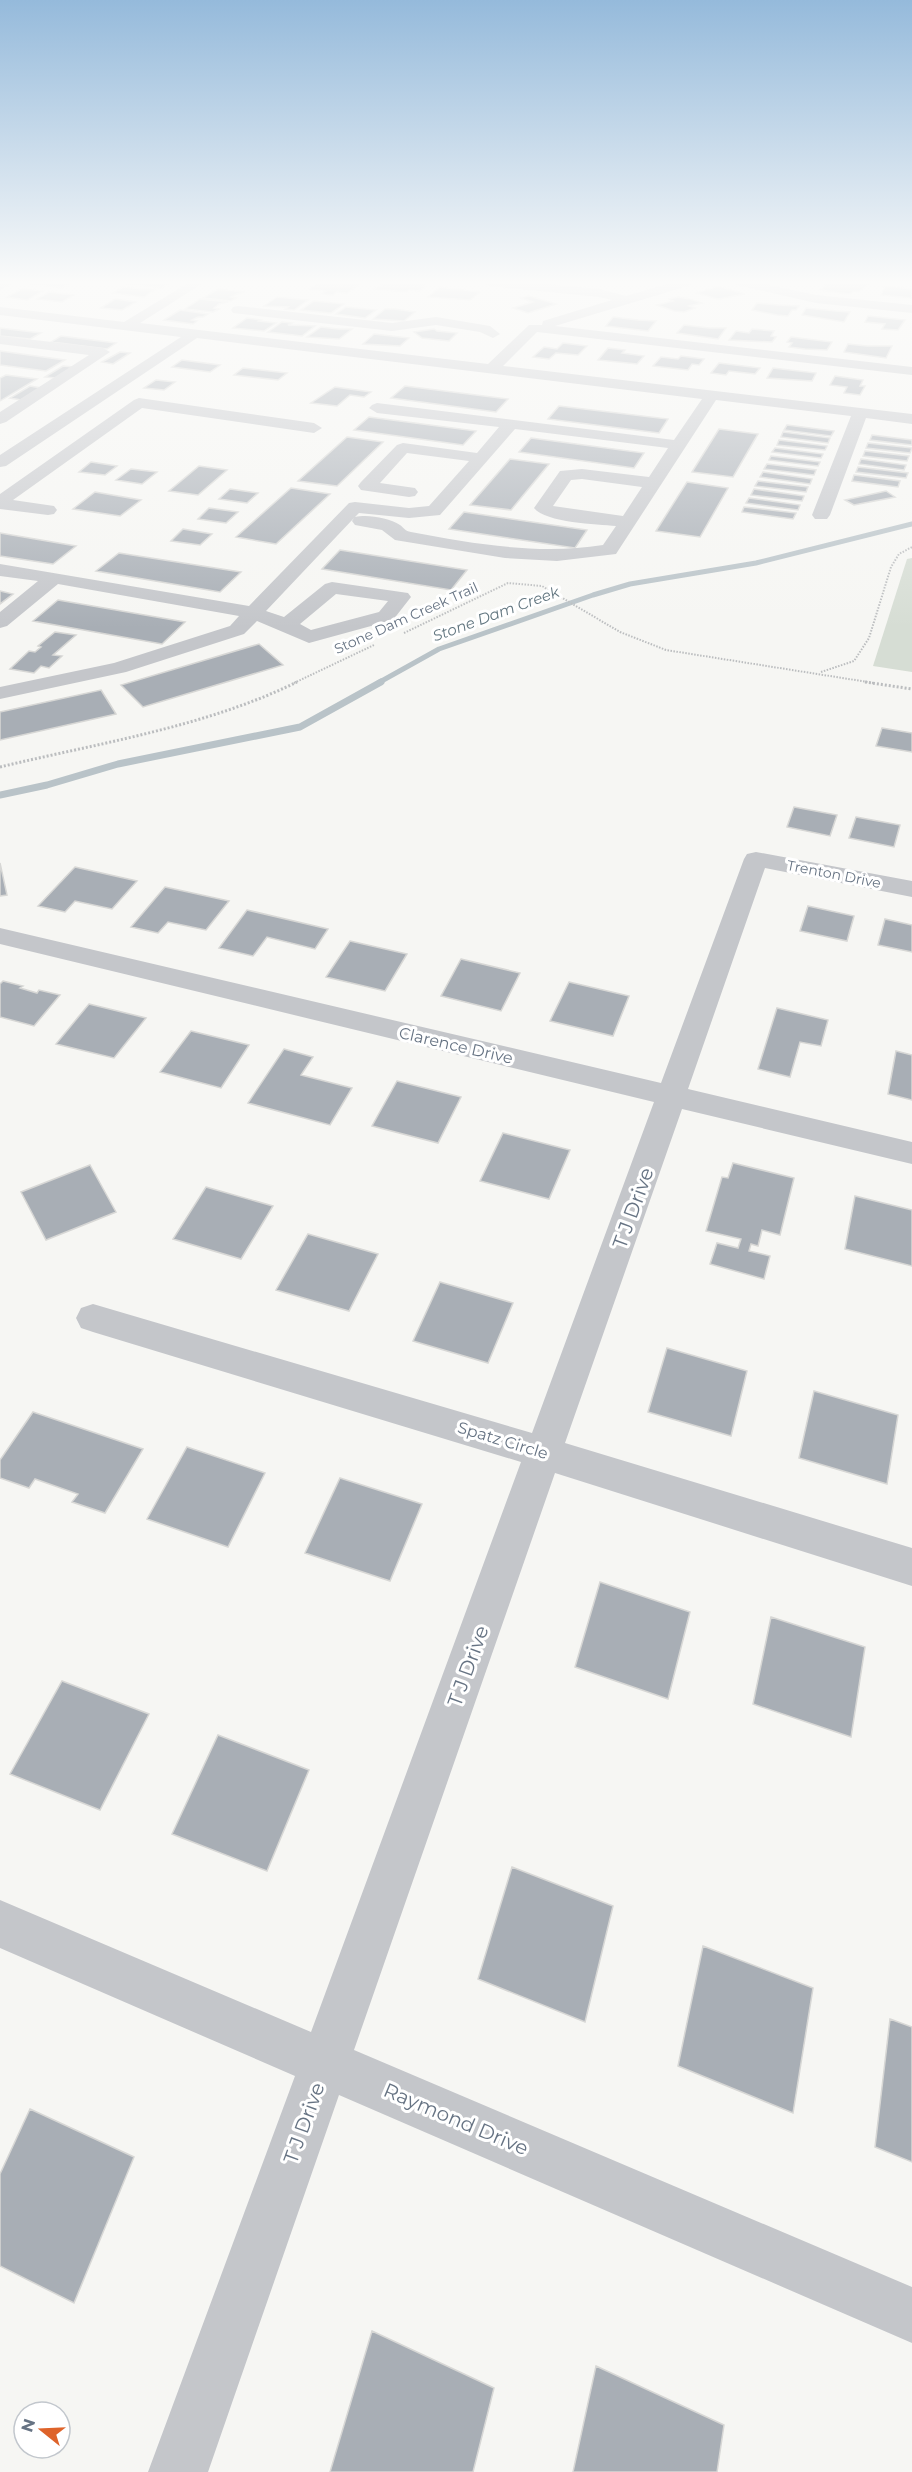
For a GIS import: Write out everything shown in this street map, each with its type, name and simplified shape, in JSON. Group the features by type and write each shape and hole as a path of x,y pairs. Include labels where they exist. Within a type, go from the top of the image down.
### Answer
{"street":[{"path":"0,419 33,397"},
{"path":"0,462 99,397"},
{"path":"343,519 389,525 401,536 546,557 582,555 609,550 710,397"},
{"path":"723,397 860,413 905,415"},
{"path":"0,503 139,403 314,428"},
{"path":"377,408 679,445"},
{"path":"821,514 860,413"},
{"path":"0,693 119,668 237,630 355,507 421,514 434,511 511,424"},
{"path":"10,439 76,448"},
{"path":"447,497 366,486 403,448 481,458"},
{"path":"627,522 554,513 543,508 566,475 582,474 654,483"},
{"path":"0,503 48,510"},
{"path":"0,570 254,613 287,625 309,637 386,616 401,597 332,588 287,625"},
{"path":"3,632 54,579"},
{"name":"Trenton Drive","path":"756,859 912,889"},
{"name":"T J Drive","path":"178,2472 673,1096 756,859"},
{"name":"Clarence Drive","path":"0,936 912,1153"},
{"name":"Spatz Circle","path":"93,1318 545,1452 912,1567"},
{"name":"Raymond Drive","path":"0,1923 912,2315"}],"path":[{"name":"Stone Dam Creek Trail","path":"818,672 854,661 869,638 891,567 899,554 912,547"},
{"name":"Stone Dam Creek Trail","path":"397,636 485,596 508,583 532,584 552,592 631,638 666,650 818,672 912,689"},
{"name":"Stone Dam Creek Trail","path":"0,766 152,730 264,697 345,656 376,644"}],"shaded area":[{"path":"912,558 912,672 873,666 907,559"}],"building":[{"path":"11,397 25,397 21,400"},
{"path":"319,397 347,397 337,406 311,403"},
{"path":"495,397 508,399 496,412 391,398"},
{"path":"559,406 668,419 659,433 548,419"},
{"path":"369,417 476,431 463,445 354,430"},
{"path":"787,425 834,431 831,436 784,430"},
{"path":"719,429 758,434 733,477 692,472"},
{"path":"783,432 830,438 828,443 781,437"},
{"path":"872,435 912,440 912,445 870,440"},
{"path":"347,437 383,442 337,486 298,481"},
{"path":"531,438 644,453 634,468 519,452"},
{"path":"779,440 827,446 825,450 777,445"},
{"path":"868,443 912,448 910,453 866,448"},
{"path":"775,448 823,454 821,458 772,452"},
{"path":"865,451 909,456 907,461 863,456"},
{"path":"771,456 820,462 818,466 769,460"},
{"path":"510,459 549,464 511,510 470,505"},
{"path":"861,459 906,465 904,470 859,464"},
{"path":"91,462 117,466 105,475 79,472"},
{"path":"767,464 816,470 814,475 764,469"},
{"path":"199,466 227,470 198,495 169,491"},
{"path":"858,467 908,473 906,478 856,472"},
{"path":"131,469 157,472 142,484 116,480"},
{"path":"763,472 812,479 810,484 760,477"},
{"path":"854,475 900,481 898,487 852,481"},
{"path":"758,481 808,487 806,492 755,486"},
{"path":"687,482 728,488 700,537 656,531"},
{"path":"291,488 330,494 276,544 236,537"},
{"path":"230,489 258,493 247,503 219,499"},
{"path":"754,489 804,496 802,501 751,495"},
{"path":"886,491 895,497 854,505 845,500"},
{"path":"95,492 141,500 120,516 73,509"},
{"path":"749,498 800,505 798,510 746,503"},
{"path":"744,507 796,513 793,519 742,512"},
{"path":"209,508 238,512 226,523 198,519"},
{"path":"464,512 587,530 575,548 449,529"},
{"path":"183,529 212,534 200,545 171,541"},
{"path":"0,533 76,546 53,564 0,556"},
{"path":"340,550 467,570 451,590 322,569"},
{"path":"119,553 241,572 220,592 96,571"},
{"path":"0,591 13,594 0,604"},
{"path":"58,600 185,622 162,644 33,621"},
{"path":"55,632 76,635 53,655 62,656 49,668 41,666 34,673 10,669 29,651 35,652 41,647 38,646"},
{"path":"259,644 283,665 143,707 121,685"},
{"path":"101,690 116,714 0,740 0,712"},
{"path":"882,728 912,733 912,752 876,746"},
{"path":"794,807 837,815 830,836 787,827"},
{"path":"856,817 900,825 894,847 849,838"},
{"path":"0,863 7,895 0,896"},
{"path":"75,867 137,881 112,909 75,901 65,912 38,906"},
{"path":"165,887 229,901 206,930 168,922 158,933 131,927"},
{"path":"808,906 854,916 847,941 800,931"},
{"path":"247,910 328,929 315,949 267,937 253,956 219,948"},
{"path":"885,919 912,925 912,952 878,945"},
{"path":"350,941 407,954 385,991 326,977"},
{"path":"461,959 520,973 501,1011 441,996"},
{"path":"3,981 23,986 20,988 37,993 39,990 60,995 34,1026 0,1017 0,984"},
{"path":"569,982 629,996 613,1036 550,1021"},
{"path":"89,1004 146,1018 114,1058 56,1044"},
{"path":"777,1008 828,1020 821,1046 800,1042 790,1077 758,1069"},
{"path":"191,1031 249,1045 221,1088 160,1072"},
{"path":"284,1049 313,1057 301,1075 352,1088 330,1125 248,1103"},
{"path":"896,1051 912,1055 912,1100 888,1094"},
{"path":"397,1081 461,1097 438,1143 372,1126"},
{"path":"503,1133 570,1150 549,1199 480,1181"},
{"path":"733,1163 794,1178 780,1235 762,1230 758,1246 751,1244 749,1251 770,1256 764,1279 710,1264 717,1243 738,1248 741,1239 706,1231 722,1177 728,1178"},
{"path":"90,1165 116,1212 46,1240 21,1192"},
{"path":"206,1187 273,1206 241,1259 173,1239"},
{"path":"855,1196 912,1210 912,1266 845,1249"},
{"path":"308,1234 378,1254 349,1311 276,1290"},
{"path":"440,1282 513,1303 488,1363 413,1341"},
{"path":"667,1348 747,1371 731,1436 648,1412"},
{"path":"814,1391 898,1415 887,1484 799,1458"},
{"path":"33,1412 143,1449 105,1513 72,1502 78,1494 35,1479 29,1488 0,1478 0,1460"},
{"path":"187,1447 265,1473 228,1547 147,1519"},
{"path":"340,1478 422,1504 390,1581 305,1553"},
{"path":"600,1582 690,1612 668,1699 575,1667"},
{"path":"771,1617 865,1647 851,1737 753,1704"},
{"path":"62,1681 149,1714 100,1810 10,1774"},
{"path":"218,1735 309,1770 267,1871 172,1834"},
{"path":"512,1867 613,1906 585,2022 478,1979"},
{"path":"703,1946 813,1988 793,2113 678,2066"},
{"path":"890,2019 912,2027 912,2162 875,2147"},
{"path":"30,2109 134,2157 74,2303 0,2266 0,2174"},
{"path":"372,2331 494,2388 473,2472 330,2472"},
{"path":"596,2366 724,2425 717,2472 573,2472"}],"waterway":[{"name":"Stone Dam Creek","path":"378,683 439,649 593,595 630,584 756,563 912,524"},
{"name":"Stone Dam Creek","path":"0,795 47,785 118,764 300,727 381,682"}]}
